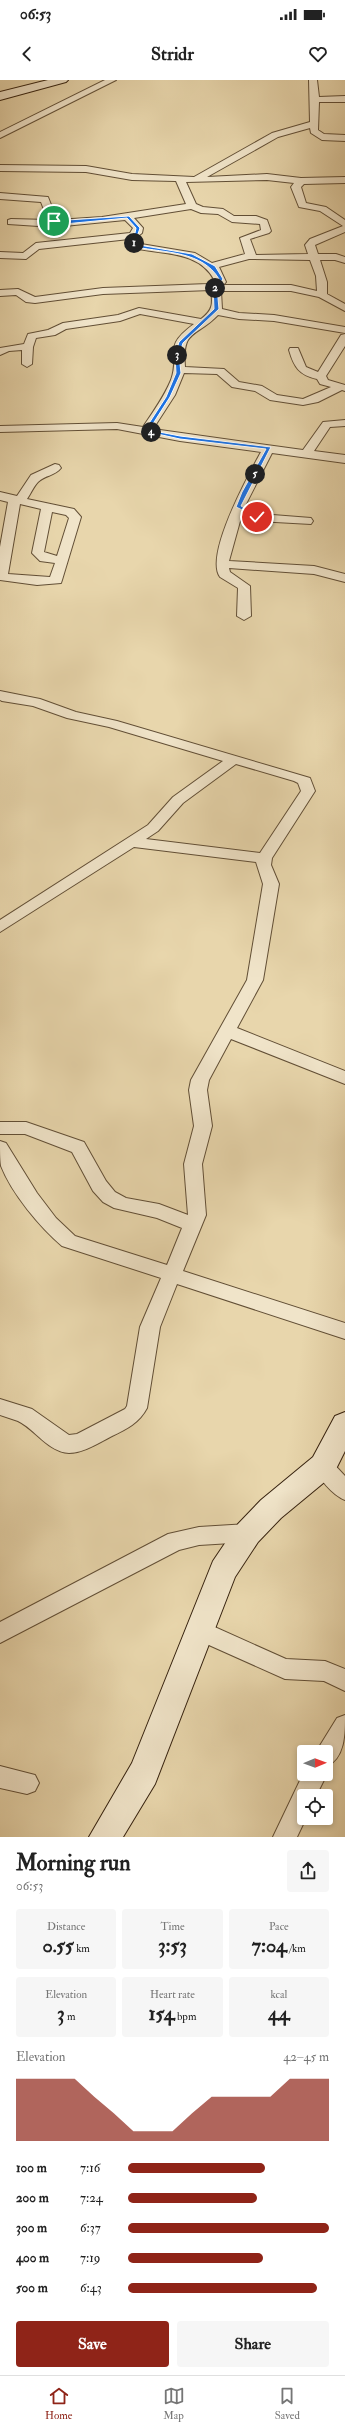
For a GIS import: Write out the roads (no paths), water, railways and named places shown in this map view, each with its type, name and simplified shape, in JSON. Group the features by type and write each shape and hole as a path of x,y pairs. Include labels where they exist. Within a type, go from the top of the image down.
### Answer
{"street":[{"path":"1,95 62,80"},
{"path":"0,135 112,80"},
{"path":"313,80 315,100 314,130 322,137 345,138"},
{"path":"315,100 345,99"},
{"path":"197,179 275,136 313,124"},
{"path":"0,168 86,169 132,177 180,179 222,180 272,177 301,181 345,180"},
{"path":"180,179 192,206"},
{"path":"301,181 296,187 302,204 323,209 345,224"},
{"path":"0,196 45,198 54,224"},
{"path":"11,222 54,224 128,217 192,206 201,210 220,211 232,218 256,219 264,222 266,231 245,238 250,256"},
{"path":"0,255 26,256 36,246 132,236 138,231 128,217"},
{"path":"322,295 324,284 313,258 312,242 345,229"},
{"path":"132,236 137,246 191,255 213,266 221,279 215,287 217,305 215,311 181,342 177,355 180,370 168,397 146,431"},
{"path":"213,266 250,256 265,259 336,257 345,260"},
{"path":"0,293 18,292 30,300 35,300 103,292 215,287 286,288 322,295 345,308"},
{"path":"27,364 28,347 32,336 51,333 63,326 120,318 139,311 202,322"},
{"path":"215,311 238,316 274,318 345,330"},
{"path":"320,376 345,337"},
{"path":"0,352 7,348 28,347"},
{"path":"294,350 300,369 309,374 320,376 324,382 343,388"},
{"path":"180,370 220,371 236,384 258,388 274,398 303,402 314,400 343,388"},
{"path":"306,454 327,424 345,423"},
{"path":"0,429 110,425 180,438 269,448 345,460"},
{"path":"244,616 244,586 224,574 222,564 230,526 244,492 269,448"},
{"path":"0,496 18,500 47,507 70,512 75,517 57,578 52,582 0,576 18,500 35,478 49,473 55,468"},
{"path":"47,507 38,553 44,558 62,560"},
{"path":"238,507 257,517 307,521"},
{"path":"222,564 314,570 345,578"},
{"path":"0,695 44,704 72,715 112,724 299,778 308,786 308,791 305,798 264,858 263,867 270,878 271,884 255,980 226,1030 200,1080 198,1090 203,1126 194,1164 198,1205 194,1225 150,1327 140,1398 132,1415 80,1442 69,1444 59,1441 25,1415 0,1407"},
{"path":"0,927 153,828 189,791 233,760"},
{"path":"131,842 264,858"},
{"path":"226,1030 345,1078"},
{"path":"0,1128 26,1128 78,1147 102,1188 109,1196 121,1205 159,1211 194,1225"},
{"path":"0,1148 9,1166 56,1232 69,1241 345,1331"},
{"path":"104,1837 144,1773 223,1570 248,1533 271,1509 323,1466 345,1424"},
{"path":"323,1466 345,1491"},
{"path":"0,1633 175,1540 199,1536 248,1533"},
{"path":"199,1630 285,1669 325,1671 345,1680"},
{"path":"333,1745 345,1726"},
{"path":"0,1777 27,1783"},
{"path":"285,1837 297,1811"}]}
